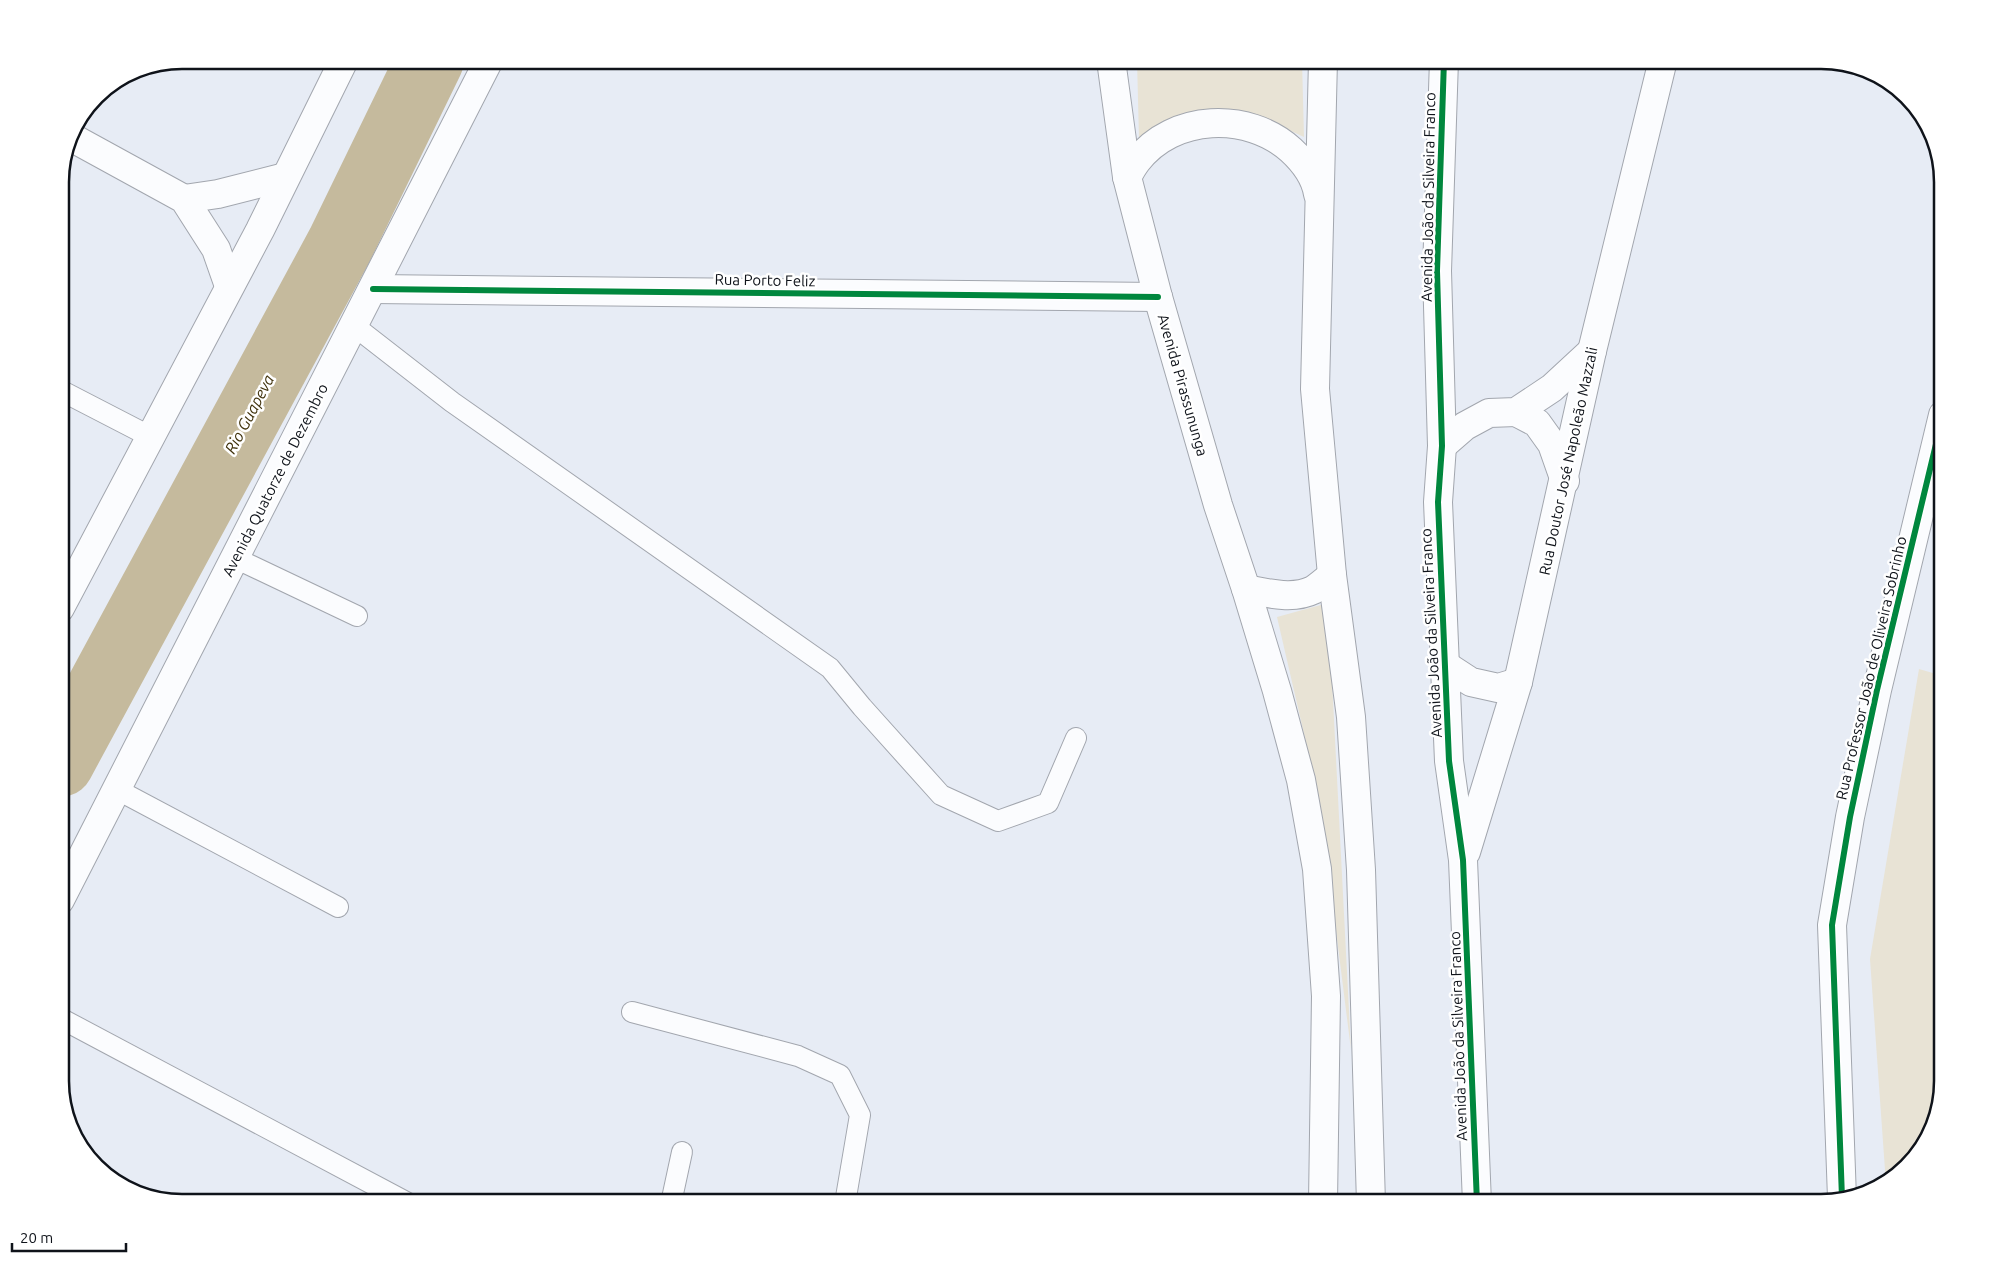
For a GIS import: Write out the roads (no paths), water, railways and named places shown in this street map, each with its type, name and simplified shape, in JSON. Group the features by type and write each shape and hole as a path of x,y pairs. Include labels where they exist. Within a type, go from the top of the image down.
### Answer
{"main road":[{"path":"69,591 260,230 339,69"},
{"name":"Avenida Quatorze de Dezembro","path":"69,882 484,69"},
{"name":"Avenida Pirassununga","path":"1112,69 1127,177 1158,297 1218,505 1277,691 1301,780 1317,868 1326,996 1323,1194"},
{"path":"1323,69 1315,389 1332,575 1351,717 1361,870 1371,1194"},
{"name":"Avenida João da Silveira Franco","path":"1444,69 1437,271 1442,446 1438,502 1449,761 1463,860 1477,1194"},
{"name":"Rua Doutor José Napoleão Mazzali","path":"1463,860 1518,682 1565,481 1592,351 1661,69"},
{"path":"1127,177 1137,161 1149,149 1162,139 1176,132 1208,123 1240,125 1256,129 1271,136 1297,156 1316,183 1320,211"},
{"path":"76,140 184,199 216,249 230,286"},
{"path":"184,199 218,194 285,177"},
{"name":"Rua Porto Feliz","path":"373,289 1158,297"},
{"path":"1516,412 1552,388 1592,351"},
{"path":"1442,446 1465,426 1489,413 1516,412 1537,423 1552,444 1565,481"},
{"name":"Rua Professor João de Oliveira Sobrinho","path":"1842,1192 1832,925 1850,817 1875,700 1934,453"},
{"path":"1246,589 1271,594 1294,594 1312,590 1332,575"},
{"path":"1445,665 1471,682 1498,688 1518,682"}],"lane":[{"path":"354,326 452,402 830,668 862,707 941,795 998,821 1048,803 1076,738"},
{"path":"69,395 150,437"},
{"path":"235,558 357,616"},
{"path":"116,789 338,907"},
{"path":"632,1012 798,1056 840,1075 860,1115 847,1194"},
{"path":"69,1023 391,1194"},
{"path":"673,1194 682,1152"}],"waterway":[{"name":"Rio Guapeva","path":"69,746 340,245 426,69"}]}
